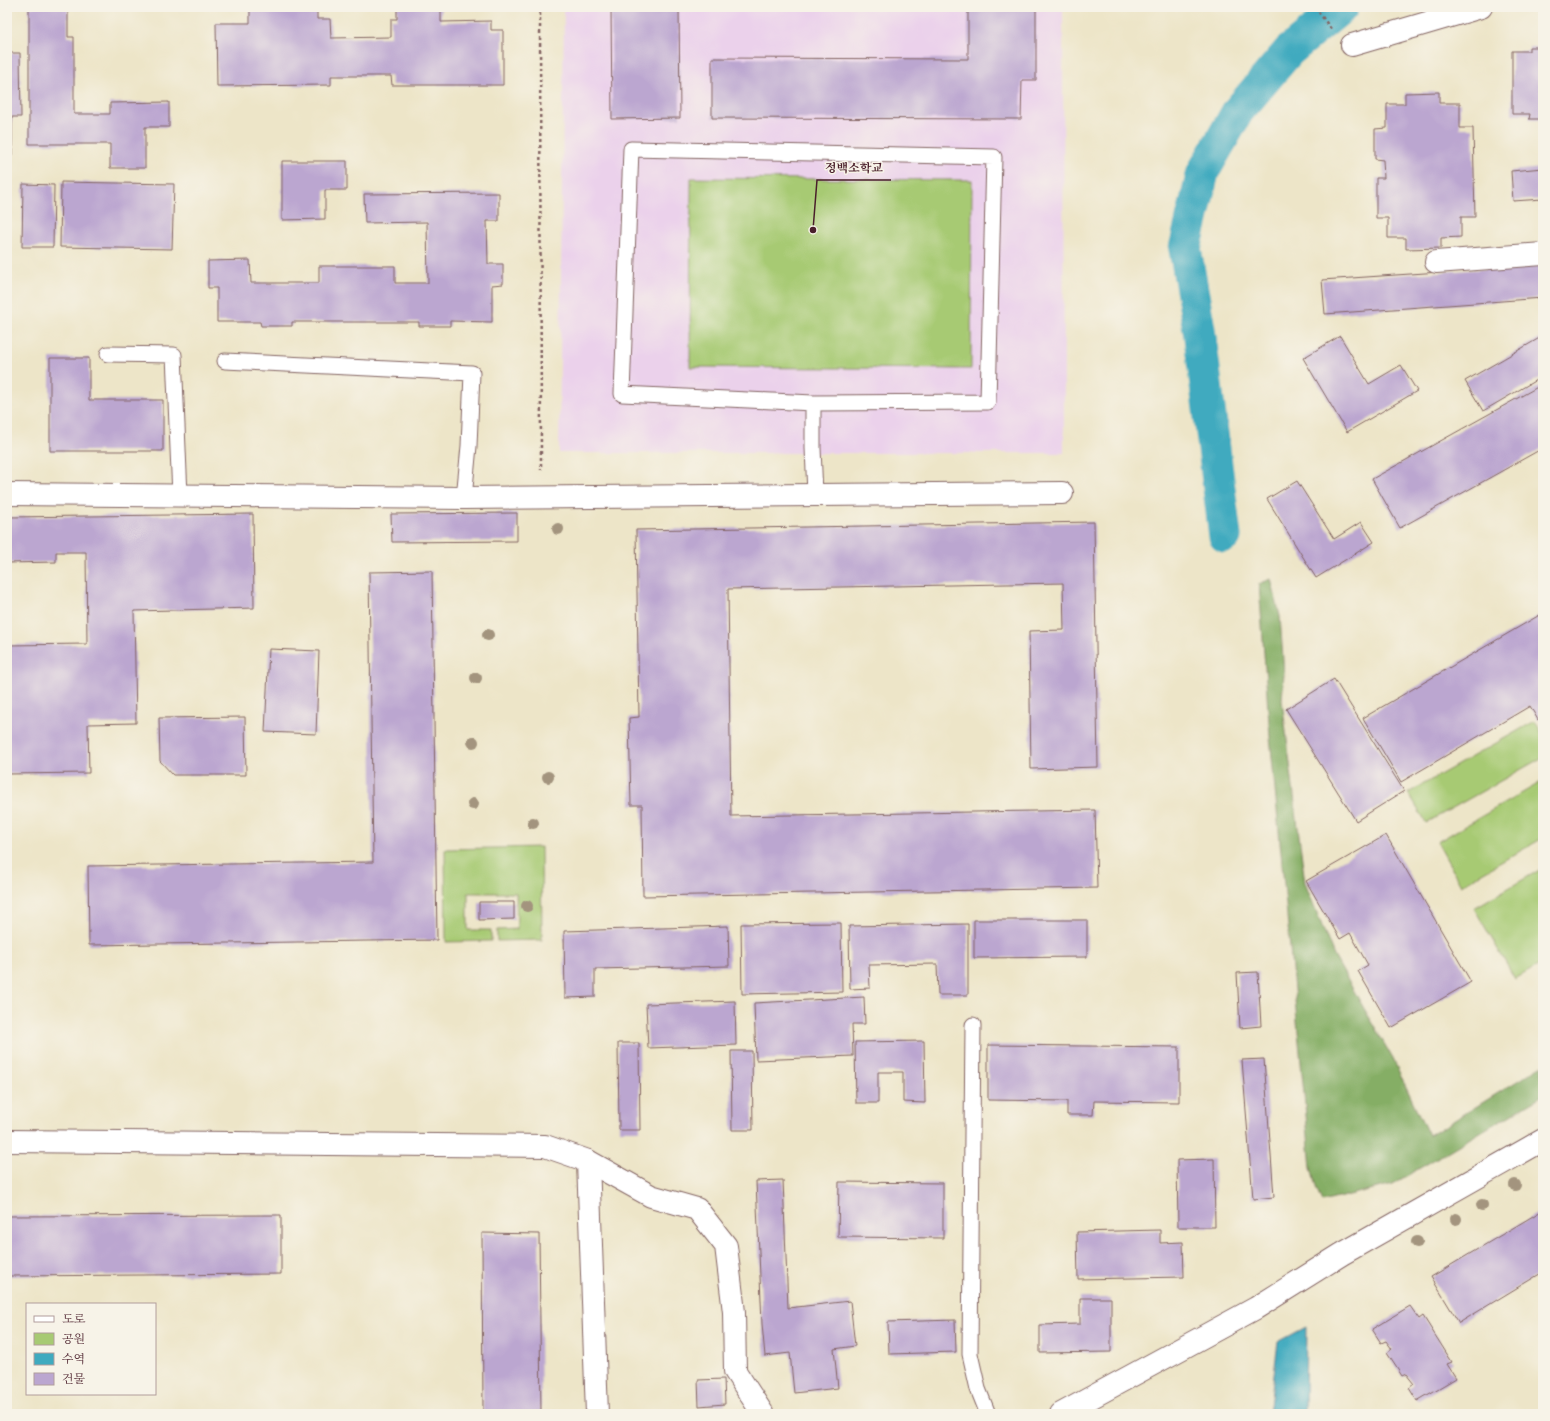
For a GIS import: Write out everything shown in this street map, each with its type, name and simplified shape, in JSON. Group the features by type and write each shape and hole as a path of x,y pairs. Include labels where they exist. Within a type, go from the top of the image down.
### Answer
{"street":[{"path":"1352,45 1481,7"},
{"path":"1436,262 1543,254"},
{"path":"7,494 464,498 1062,492"},
{"path":"1061,1414 1256,1308 1342,1254 1543,1140"},
{"path":"7,1141 545,1146 588,1161 651,1196 697,1209 726,1246 734,1312 736,1371 763,1414"},
{"path":"588,1161 597,1414"}],"lane":[{"path":"631,149 994,157 988,402 813,403 622,394 631,149"},
{"path":"108,354 174,355 180,496"},
{"path":"225,362 472,373 469,446 464,498"},
{"path":"813,403 815,494"},
{"path":"973,1025 970,1354 978,1389 988,1414"}],"path":[{"path":"540,7 541,497"},
{"path":"1315,7 1333,32"}],"shaded area":[{"path":"564,7 1063,7 1064,453 559,453"}],"green space":[{"path":"691,178 972,180 971,369 690,367"},
{"path":"1271,579 1280,616 1284,674 1282,700 1305,883 1334,956 1393,1059 1429,1136 1543,1065 1543,1095 1393,1184 1322,1202 1311,1168 1270,737 1259,584"},
{"path":"1535,721 1543,735 1543,757 1426,823 1408,793"},
{"path":"1543,781 1543,838 1461,885 1437,842"},
{"path":"541,847 542,940 497,941 497,930 517,929 516,893 468,893 468,930 491,930 491,941 446,942 445,849"},
{"path":"1543,868 1543,963 1515,979 1474,908"}],"water":[{"path":"1306,1327 1305,1414 1269,1414 1278,1342"}],"building":[{"path":"29,7 68,7 68,37 74,37 74,114 110,114 110,103 169,102 169,127 145,127 145,168 110,168 110,144 29,144"},
{"path":"250,7 317,7 317,19 330,19 331,38 391,37 391,19 397,19 397,7 441,7 441,22 491,21 491,30 503,30 503,85 392,85 391,76 331,76 331,85 217,86 216,23 250,23"},
{"path":"968,7 1036,7 1036,80 1022,80 1021,119 712,118 712,58 968,59"},
{"path":"679,8 680,118 612,119 611,9"},
{"path":"1529,47 1543,47 1543,119 1529,119 1530,114 1512,114 1512,51 1529,51"},
{"path":"7,53 20,53 21,117 12,117 12,155 7,155"},
{"path":"1439,92 1439,103 1460,103 1460,128 1473,128 1475,217 1461,217 1461,237 1441,238 1441,248 1406,249 1406,238 1388,238 1388,218 1376,218 1376,178 1384,178 1383,160 1375,159 1375,129 1387,128 1387,104 1405,104 1405,93"},
{"path":"282,161 347,161 347,190 325,190 325,219 282,220"},
{"path":"1543,168 1543,199 1513,201 1511,171"},
{"path":"61,182 174,184 172,249 60,247"},
{"path":"23,184 54,185 53,247 22,247"},
{"path":"499,193 499,221 487,221 488,264 503,264 503,284 492,285 492,322 450,321 450,326 419,326 419,322 292,322 292,326 261,326 260,322 217,322 217,288 208,288 208,261 250,260 251,283 319,283 319,266 395,266 395,283 428,283 427,222 365,223 364,194"},
{"path":"1543,265 1543,298 1325,314 1322,280"},
{"path":"1340,336 1369,384 1401,365 1417,391 1347,432 1303,358"},
{"path":"1543,336 1543,376 1483,411 1465,381"},
{"path":"50,358 89,358 89,400 163,400 163,451 50,451"},
{"path":"1543,384 1543,448 1400,528 1372,479"},
{"path":"1297,481 1334,539 1361,522 1374,542 1316,578 1267,499"},
{"path":"517,513 517,541 392,542 391,514"},
{"path":"253,514 254,608 134,611 136,723 88,724 89,773 7,774 7,645 87,644 86,552 56,552 56,562 7,563 7,517"},
{"path":"1094,522 1098,767 1031,769 1029,631 1064,630 1063,583 728,589 731,816 1095,810 1097,888 643,896 642,805 631,805 629,718 639,717 636,530"},
{"path":"432,571 437,940 89,945 88,866 373,862 369,572"},
{"path":"1543,613 1543,717 1538,720 1530,706 1401,782 1363,718"},
{"path":"269,649 319,651 316,734 265,732"},
{"path":"1334,679 1404,791 1356,821 1286,709"},
{"path":"245,717 246,775 173,775 160,761 159,718"},
{"path":"1386,835 1471,982 1391,1028 1358,971 1368,965 1350,933 1340,939 1306,881"},
{"path":"479,902 514,902 514,919 479,920"},
{"path":"974,920 1087,920 1087,957 974,958"},
{"path":"841,923 842,992 742,994 741,924"},
{"path":"968,924 968,995 938,995 937,964 869,965 870,988 850,989 849,926"},
{"path":"728,926 729,966 595,969 595,997 565,998 564,931"},
{"path":"1258,972 1261,1026 1240,1028 1237,973"},
{"path":"864,997 865,1024 852,1024 853,1056 756,1060 754,1003"},
{"path":"735,1001 736,1045 648,1048 646,1004"},
{"path":"924,1041 925,1103 903,1102 903,1072 878,1072 878,1103 856,1103 855,1042"},
{"path":"618,1043 639,1043 640,1130 619,1130"},
{"path":"988,1045 1179,1047 1179,1102 1094,1101 1093,1115 1067,1115 1067,1101 988,1100"},
{"path":"731,1051 752,1051 753,1130 732,1130"},
{"path":"1264,1059 1274,1197 1253,1199 1242,1060"},
{"path":"1214,1159 1215,1227 1178,1227 1177,1160"},
{"path":"783,1180 788,1308 850,1301 855,1346 834,1349 838,1388 794,1393 790,1353 765,1356 762,1324 756,1181"},
{"path":"839,1182 943,1183 943,1238 838,1237"},
{"path":"1543,1210 1543,1272 1459,1323 1431,1277"},
{"path":"281,1215 281,1274 7,1276 7,1216"},
{"path":"1160,1230 1160,1243 1183,1242 1184,1277 1078,1279 1077,1232"},
{"path":"482,1233 539,1234 541,1414 483,1414"},
{"path":"1080,1298 1111,1298 1111,1352 1040,1353 1040,1325 1080,1324"},
{"path":"1410,1306 1419,1319 1423,1316 1452,1362 1447,1364 1456,1378 1417,1401 1409,1388 1414,1384 1406,1374 1402,1376 1387,1353 1392,1349 1386,1341 1381,1343 1372,1329"},
{"path":"955,1320 956,1352 889,1354 888,1322"},
{"path":"724,1379 725,1404 699,1406 698,1380"}],"waterway":[{"path":"1225,536 1199,329 1185,249 1203,172 1238,111 1289,51 1342,7"}],"place":[{"name":"정백소학교","path":"813,230"}]}
